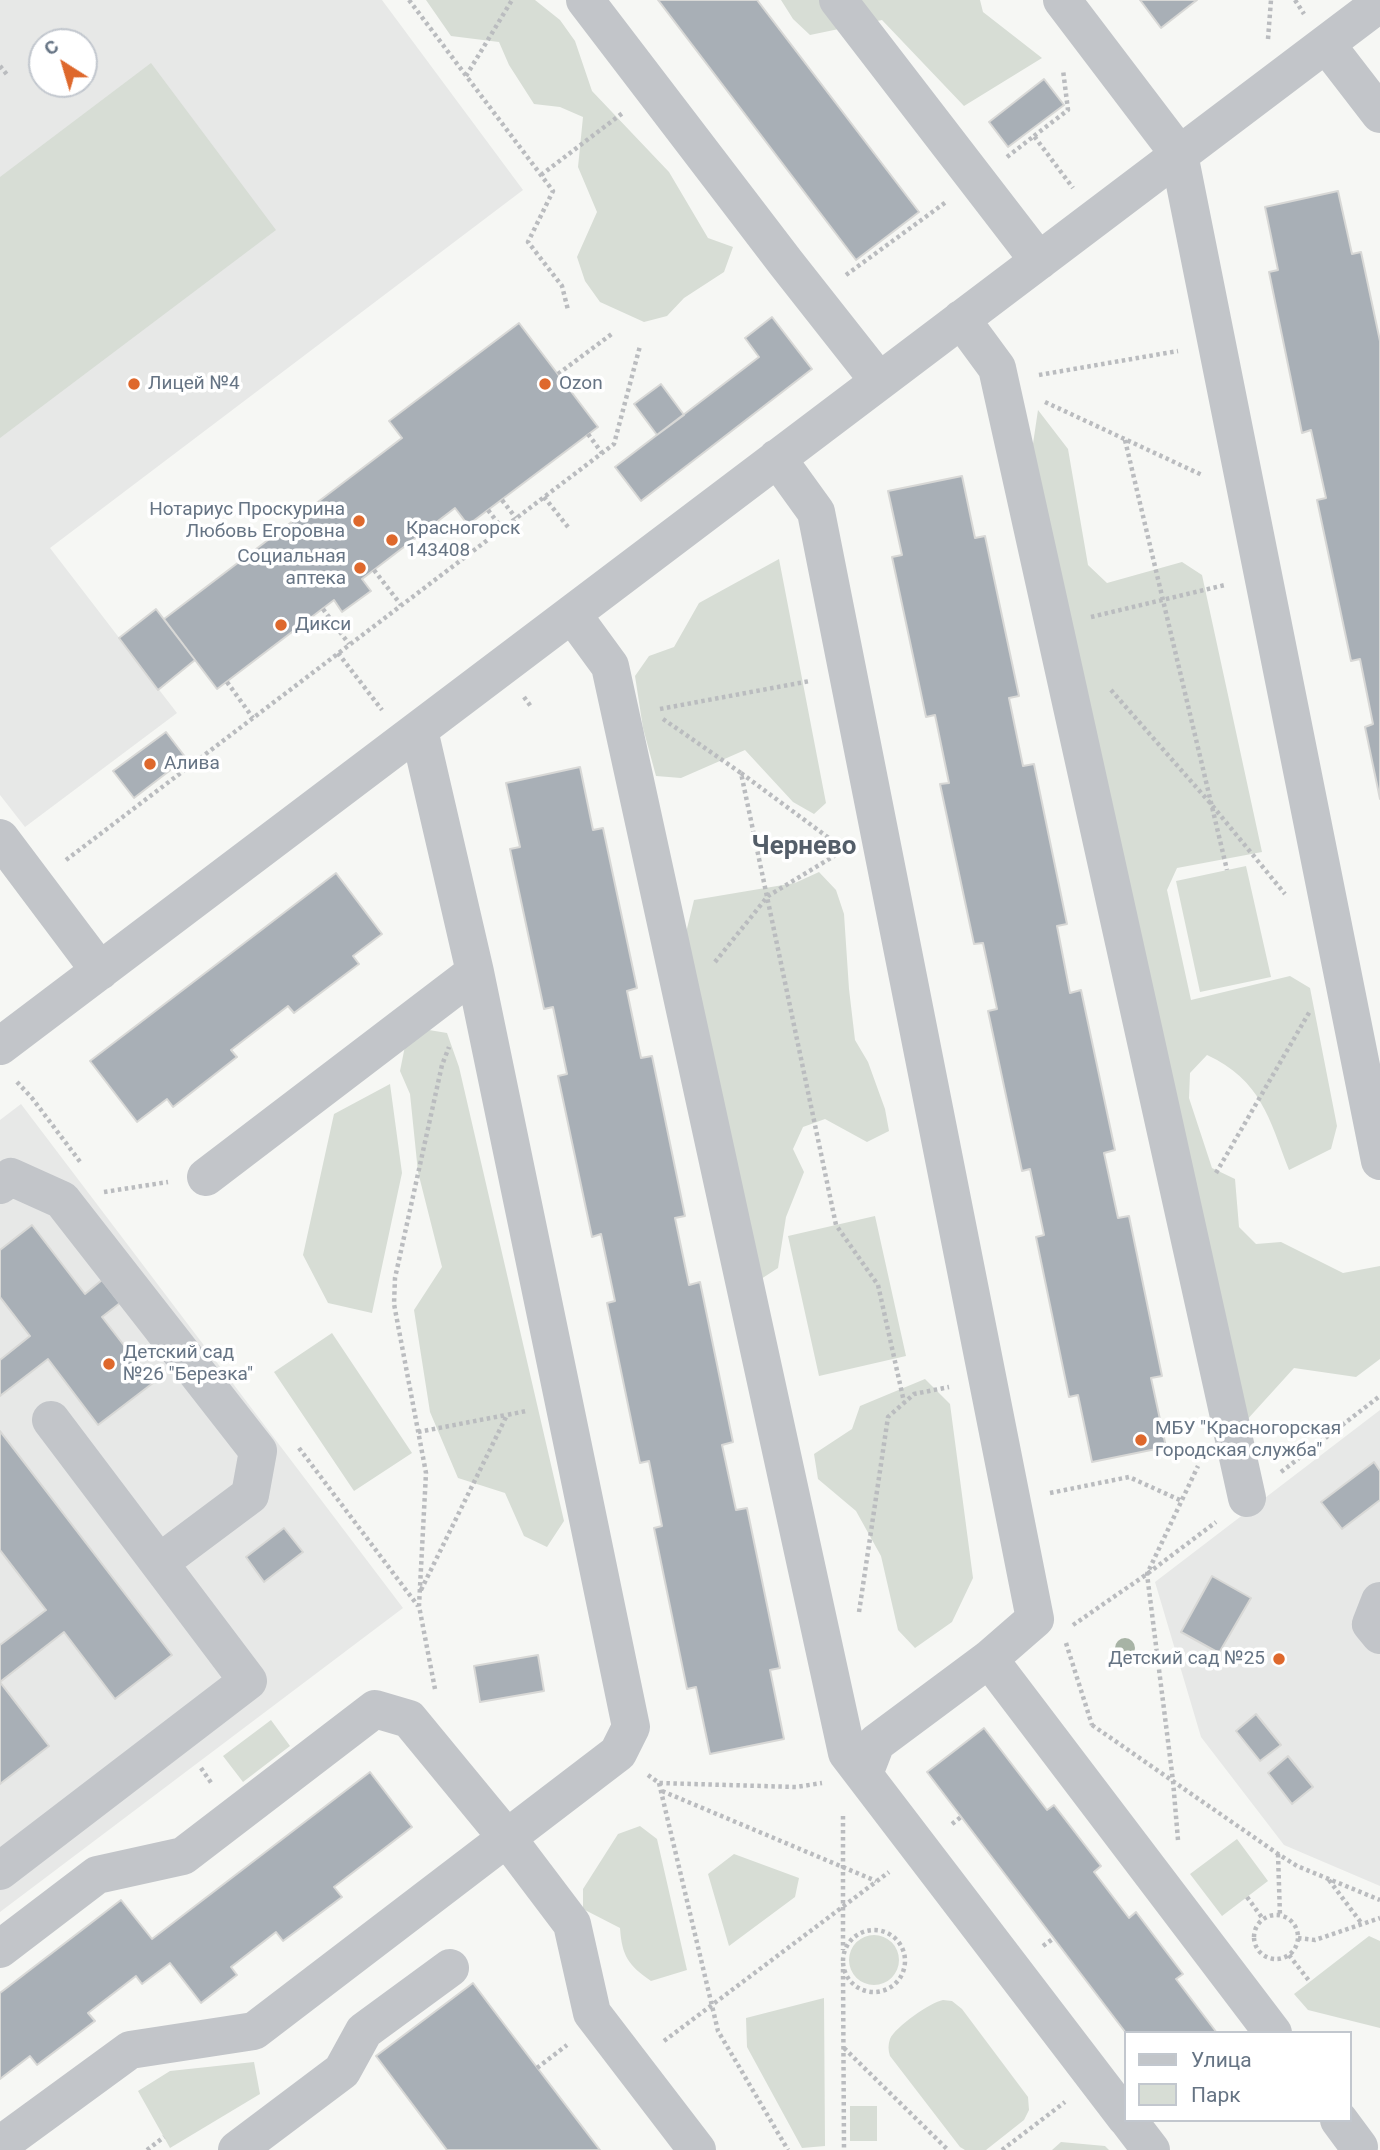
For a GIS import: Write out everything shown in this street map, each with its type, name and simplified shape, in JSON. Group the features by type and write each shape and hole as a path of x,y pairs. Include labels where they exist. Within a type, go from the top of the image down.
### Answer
{"street":[{"path":"585,0 879,381"},
{"path":"838,0 1039,261"},
{"path":"1062,0 1179,154 1380,1161"},
{"path":"0,1046 100,971 402,722 572,614 1380,3"},
{"path":"1326,44 1380,114"},
{"path":"961,319 997,368 1247,1498"},
{"path":"777,458 816,512 1035,1619 989,1659 876,1744 853,1777"},
{"path":"572,614 610,666 853,1777 920,1848 1124,2115"},
{"path":"0,2145 130,2050 254,2031 618,1753 631,1727 475,972 402,722"},
{"path":"0,838 100,971"},
{"path":"206,1177 475,972"},
{"path":"4,1175 62,1200 258,1451 250,1495 159,1563"},
{"path":"0,1871 248,1681 51,1419"},
{"path":"1380,1601 1371,1624 1380,1635"},
{"path":"989,1659 1271,2031"},
{"path":"0,1949 97,1875 183,1856 375,1709 409,1719 507,1838 572,1924 592,2012 697,2150"},
{"path":"237,2150 342,2071 364,2031 450,1968"},
{"path":"1129,2122 1151,2150"}],"path":[{"path":"409,0 553,191 528,242 562,286 568,310"},
{"path":"466,75 512,0"},
{"path":"1268,51 1271,0"},
{"path":"814,299 1068,110 1062,60 1091,38"},
{"path":"0,66 8,76"},
{"path":"541,175 653,90"},
{"path":"1034,136 1076,191"},
{"path":"558,374 612,333"},
{"path":"1000,381 1217,344"},
{"path":"34,884 614,444 640,346"},
{"path":"1000,381 1247,496"},
{"path":"588,434 602,453"},
{"path":"1125,440 1227,870"},
{"path":"544,497 568,527"},
{"path":"502,500 516,518"},
{"path":"488,510 502,528"},
{"path":"374,570 401,605"},
{"path":"1084,623 1088,618 1263,576"},
{"path":"323,609 349,644"},
{"path":"338,653 402,722"},
{"path":"844,850 652,711 849,674"},
{"path":"226,682 253,718"},
{"path":"1106,685 1211,804 1288,898"},
{"path":"741,773 836,1225 878,1285 904,1402"},
{"path":"683,1001 768,896 844,850 882,842"},
{"path":"1186,1223 1340,960"},
{"path":"436,1695 419,1606 425,1473 394,1304 395,1278 442,1065 451,1042"},
{"path":"103,1192 206,1177"},
{"path":"858,1619 888,1417 914,1394 988,1379"},
{"path":"1092,1725 1062,1632 1147,1574 1380,1396"},
{"path":"418,1432 564,1402"},
{"path":"419,1594 507,1415"},
{"path":"1178,1848 1173,1781 1147,1574 1199,1465"},
{"path":"1012,1501 1129,1477 1182,1501"},
{"path":"1081,1718 1297,1866 1380,1900"},
{"path":"618,1753 659,1783 718,2031 788,2150"},
{"path":"659,1783 796,1787 853,1777 843,1868 843,1957 845,1973 862,1989 886,1989 898,1980 904,1957 898,1942 878,1930 870,1930 855,1937 849,1942 843,1957"},
{"path":"662,1791 876,1881"},
{"path":"632,2065 920,1848"},
{"path":"1278,1854 1280,1916"},
{"path":"1327,1878 1362,1924"},
{"path":"1247,1898 1263,1919"},
{"path":"1272,1915 1280,1916 1291,1920 1297,1928 1296,1947 1289,1955 1280,1959 1270,1958 1262,1954 1256,1946 1254,1936 1263,1919 1272,1915"},
{"path":"1298,1938 1315,1940 1380,1918"},
{"path":"1289,1955 1310,1982"},
{"path":"844,1965 844,2150"},
{"path":"844,2048 948,2150"},
{"path":"1002,2150 1096,2078"},
{"path":"147,2150 164,2137"}],"shaded area":[{"name":"Лицей №4","path":"0,0 382,0 523,190 50,548 177,713 25,827 0,795"},
{"name":"Детский сад №26 \"Березка\"","path":"21,1104 403,1608 0,1912 0,1120"},
{"name":"Детский сад №25","path":"1380,1410 1380,1886 1284,1845 1201,1737 1155,1582"}],"green space":[{"path":"426,0 535,0 560,20 575,41 592,91 669,172 708,238 733,247 724,272 684,298 667,316 644,322 600,302 585,281 577,257 597,212 578,167 583,117 560,107 534,104 509,65 499,42 451,36"},
{"path":"781,0 980,0 983,12 1042,58 964,106 882,20 810,35 793,19"},
{"path":"151,63 276,230 0,438 0,177"},
{"path":"1038,410 1068,449 1088,565 1107,583 1182,562 1202,575 1262,852 1177,868 1167,890 1191,1000 1290,976 1310,988 1337,1126 1331,1149 1289,1170 1261,1102 1240,1076 1207,1055 1190,1073 1189,1098 1212,1168 1235,1179 1239,1227 1256,1244 1281,1242 1343,1273 1380,1266 1380,1359 1356,1377 1294,1368 1245,1422 1030,464"},
{"path":"779,559 826,803 814,814 793,802 745,750 681,778 656,776 643,728 635,676 649,656 674,647 699,603"},
{"path":"1246,866 1271,977 1200,992 1176,881"},
{"path":"819,872 836,890 844,914 855,1040 868,1062 885,1109 889,1131 867,1142 825,1119 803,1127 793,1149 804,1172 786,1217 778,1268 761,1279 683,945 694,900 795,883"},
{"path":"423,1029 447,1033 459,1067 564,1521 547,1547 524,1536 505,1493 458,1478 430,1412 414,1310 442,1267 418,1172 410,1094 400,1071 405,1046"},
{"path":"390,1084 402,1173 372,1313 328,1303 303,1255 334,1114"},
{"path":"875,1216 906,1356 819,1376 788,1236"},
{"path":"332,1333 412,1453 354,1491 274,1372"},
{"path":"925,1379 950,1404 973,1578 952,1622 915,1648 898,1630 881,1556 856,1511 818,1479 814,1454 852,1429 860,1406"},
{"path":"271,1720 290,1746 243,1782 223,1756"},
{"path":"640,1826 657,1839 687,1970 651,1981 628,1959 622,1946 620,1928 583,1909 583,1889 618,1834"},
{"path":"1237,1839 1268,1881 1222,1916 1190,1874"},
{"path":"734,1854 799,1878 795,1897 729,1946 708,1874"},
{"path":"874,1935 891,1943 899,1960 891,1977 874,1985 857,1977 849,1960 857,1943"},
{"path":"1369,1936 1380,1941 1380,2028 1308,2010 1294,1994"},
{"path":"824,1998 825,2146 802,2148 747,2047 746,2018"},
{"path":"943,2000 952,2001 962,2009 1028,2097 1029,2110 1024,2120 986,2150 965,2150 960,2147 889,2054 890,2039 899,2028 922,2010"},
{"path":"254,2062 260,2094 170,2148 138,2091 170,2071"},
{"path":"850,2106 877,2106 877,2141 850,2141"},
{"path":"1061,2142 1105,2146 1109,2150 1052,2150"}],"building":[{"path":"658,0 757,0 919,212 856,260"},
{"path":"1140,0 1197,0 1161,28"},
{"path":"1044,79 1064,105 1008,147 989,122"},
{"path":"1338,191 1352,254 1361,252 1380,341 1380,799 1365,727 1373,724 1360,659 1351,661 1317,500 1326,498 1311,430 1302,433 1269,272 1278,270 1265,207"},
{"path":"772,317 812,369 641,501 615,467 759,357 745,338"},
{"path":"519,323 598,427 468,525 455,508 362,579 371,591 342,612 334,600 217,689 164,619 402,438 389,421"},
{"path":"661,384 684,415 657,435 634,404"},
{"path":"962,476 975,538 985,536 1019,696 1009,698 1023,766 1034,764 1067,924 1057,926 1070,993 1081,990 1115,1150 1104,1153 1118,1218 1129,1216 1162,1376 1151,1378 1166,1447 1092,1462 1078,1395 1069,1397 1036,1237 1044,1235 1030,1169 1022,1171 988,1011 997,1009 983,943 974,944 940,784 949,783 935,715 926,717 892,557 902,555 888,491"},
{"path":"156,609 195,660 158,690 119,638"},
{"name":"Алива","path":"166,732 186,758 134,798 113,771"},
{"path":"580,767 593,830 603,828 637,988 627,991 641,1058 652,1056 685,1216 675,1218 689,1285 700,1282 733,1442 722,1445 736,1510 747,1508 780,1668 770,1670 784,1739 710,1754 696,1687 687,1689 654,1528 662,1526 649,1461 640,1463 607,1303 615,1301 601,1234 592,1237 558,1076 567,1074 553,1007 544,1009 510,849 520,847 506,783"},
{"path":"336,873 382,934 353,956 359,964 294,1013 288,1006 231,1050 237,1057 173,1107 167,1099 137,1122 90,1061"},
{"path":"32,1225 85,1294 102,1280 120,1303 102,1317 153,1383 98,1425 48,1359 0,1396 0,1360 30,1336 0,1297 0,1250"},
{"path":"0,1431 172,1655 115,1699 64,1632 0,1682 0,1645 46,1610 0,1550"},
{"path":"1374,1462 1380,1471 1380,1500 1342,1529 1321,1502"},
{"path":"284,1528 303,1552 264,1582 246,1557"},
{"path":"1212,1576 1251,1598 1219,1653 1181,1632"},
{"path":"538,1655 544,1691 480,1702 474,1666"},
{"path":"0,1682 49,1746 0,1784"},
{"path":"1256,1714 1281,1745 1260,1761 1236,1731"},
{"path":"984,1728 1047,1810 1054,1805 1101,1866 1094,1872 1129,1918 1136,1912 1183,1974 1176,1979 1215,2031 1124,2031 927,1772"},
{"path":"1288,1756 1313,1787 1292,1804 1268,1773"},
{"path":"370,1772 412,1827 334,1887 342,1897 283,1941 276,1932 231,1967 237,1975 201,2003 170,1963 142,1984 136,1976 88,2013 95,2021 37,2065 30,2056 0,2079 0,1993 121,1900 152,1939"},
{"path":"473,1983 600,2150 447,2150 376,2056"}],"place":[{"name":"Лицей №4","path":"134,384"},
{"name":"Ozon","path":"545,384"},
{"name":"Нотариус Проскурина Любовь Егоровна","path":"359,521"},
{"name":"Красногорск 143408","path":"392,540"},
{"name":"Социальная аптека","path":"360,568"},
{"name":"Дикси","path":"281,625"},
{"name":"Алива","path":"150,764"},
{"name":"Детский сад №26 \"Березка\"","path":"109,1364"},
{"name":"МБУ \"Красногорская городская служба\"","path":"1141,1440"},
{"name":"Детский сад №25","path":"1279,1659"}],"district":[{"name":"Чернево","path":"804,847"}]}
